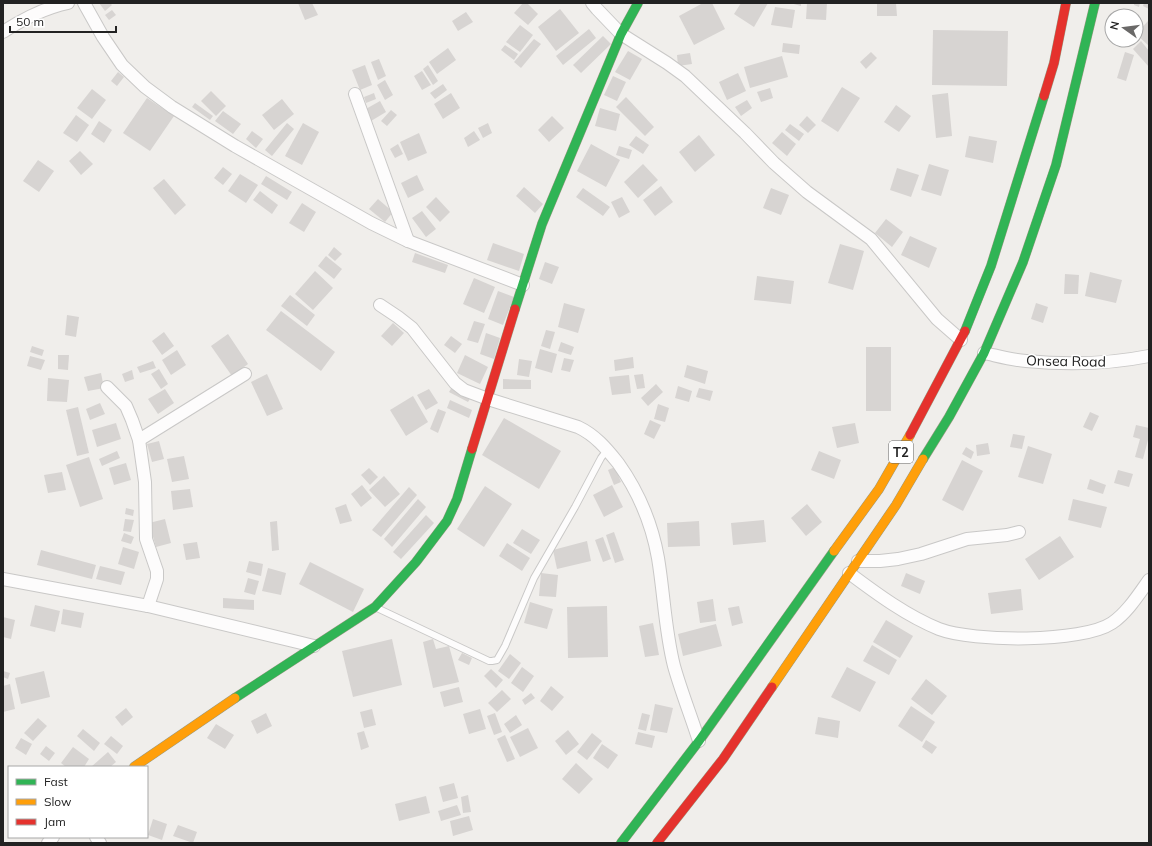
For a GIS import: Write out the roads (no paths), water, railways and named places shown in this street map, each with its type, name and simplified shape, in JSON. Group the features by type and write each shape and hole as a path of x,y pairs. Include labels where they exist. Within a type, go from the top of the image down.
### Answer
{"main road":[{"path":"135,766 206,717 376,607 416,562 447,521 457,499 542,224 621,34 638,3"},
{"name":"T2","path":"621,843 699,741 879,489 922,414 961,340 991,266 1023,167 1054,63 1066,3"},
{"name":"T2","path":"657,843 723,759 858,561 900,498 949,417 984,353 1023,262 1056,165 1095,3"}],"street":[{"path":"3,32 31,16 54,6 68,3"},
{"path":"84,3 103,37 122,65 145,87 172,107 235,146 371,223 408,241 523,285"},
{"path":"592,3 621,34 685,76 774,163 807,192 871,239 936,319 961,340"},
{"path":"355,94 408,241"},
{"path":"380,305 412,328 459,387 488,399 578,427 591,434 607,450 636,491 647,519 657,557 665,619 674,666 699,741"},
{"name":"Onsea Road","path":"984,353 1025,361 1077,363 1103,362 1149,356"},
{"path":"139,440 245,374"},
{"path":"108,387 126,406 139,440 145,482 146,539 157,571 157,579 148,606"},
{"path":"858,561 898,559 921,554 967,539 1007,535 1019,532"},
{"path":"849,573 875,592 926,624 942,630 972,636 1015,638 1080,635 1099,630 1113,623 1126,610 1149,580"},
{"path":"3,579 148,606 314,646"}],"lane":[{"path":"376,607 489,660 497,660 505,646 534,578 601,458 607,450"}]}
